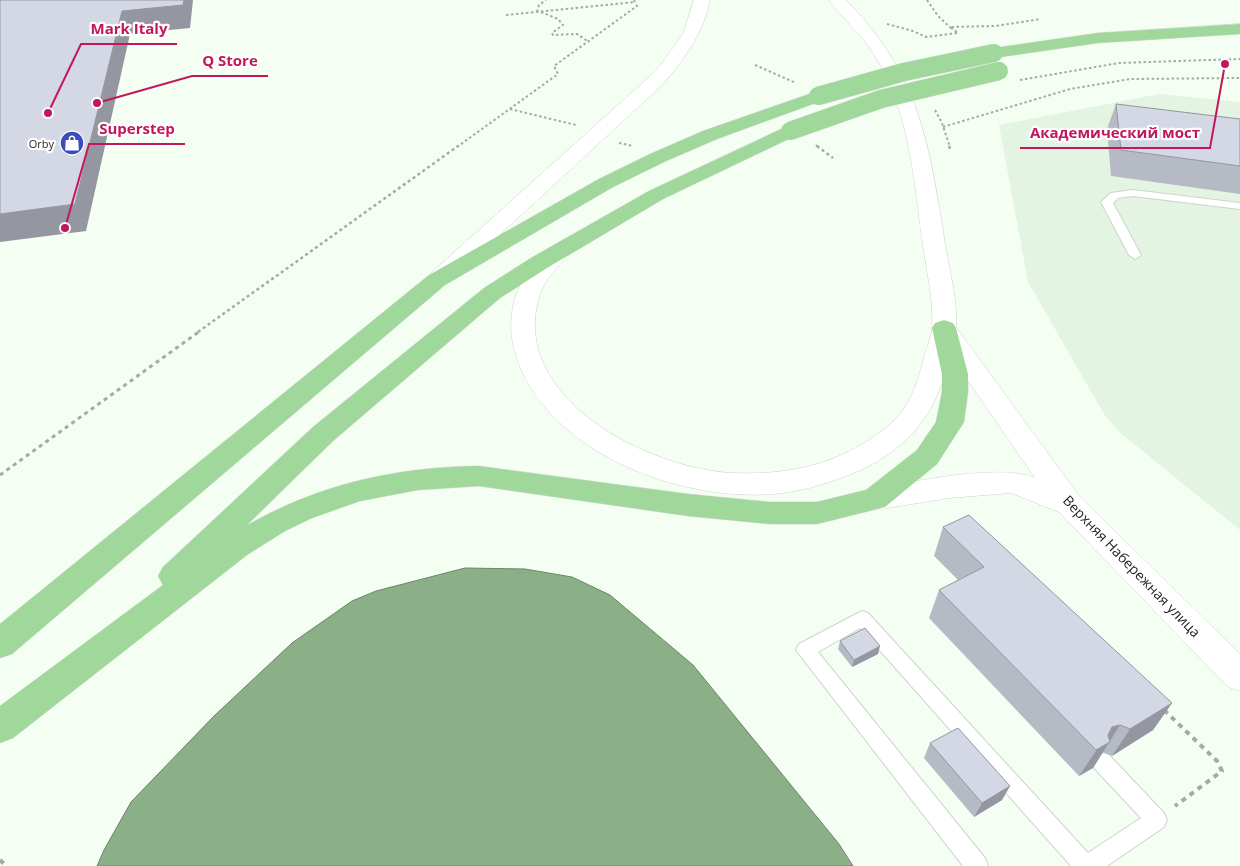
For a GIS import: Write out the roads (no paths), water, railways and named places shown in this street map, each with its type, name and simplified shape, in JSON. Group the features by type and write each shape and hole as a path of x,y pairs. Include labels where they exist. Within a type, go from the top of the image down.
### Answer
{"main road":[{"path":"0,644 437,280 655,82 670,65 694,30 702,0"},
{"path":"837,0 870,34 895,75 910,110 923,162 944,328 955,374 955,392 950,422 944,433 927,457 875,499"},
{"path":"437,280 606,183 657,158 810,91 994,53 1098,38 1240,28"},
{"path":"1118,53 1240,44"},
{"path":"84,661 322,434 492,293 538,263 656,195 790,131 881,99 1011,73"},
{"path":"558,253 533,280 526,297 525,346 534,372 565,413 596,438 642,463 704,481 764,484 806,478 837,470 867,456 899,432 912,418 923,401 931,383 944,328"},
{"name":"Верхняя Набережная улица","path":"944,328 1069,504 1240,676"},
{"path":"0,727 84,661 248,539 296,513 354,490 392,482 452,476 479,476 688,505 770,513 816,513 875,499 949,488 1011,482 1021,484 1069,504"}],"lane":[{"path":"1135,255 1107,202 1115,195 1133,193 1240,206"},
{"path":"977,866 805,650 862,618 1086,866 1157,820 1102,762"}],"place":[{"name":"Академический мост","path":"1225,64"},
{"name":"Q Store","path":"97,103"},
{"name":"Mark Italy","path":"48,113"},
{"name":"Orby","path":"72,143"},
{"name":"Superstep","path":"65,228"}]}
